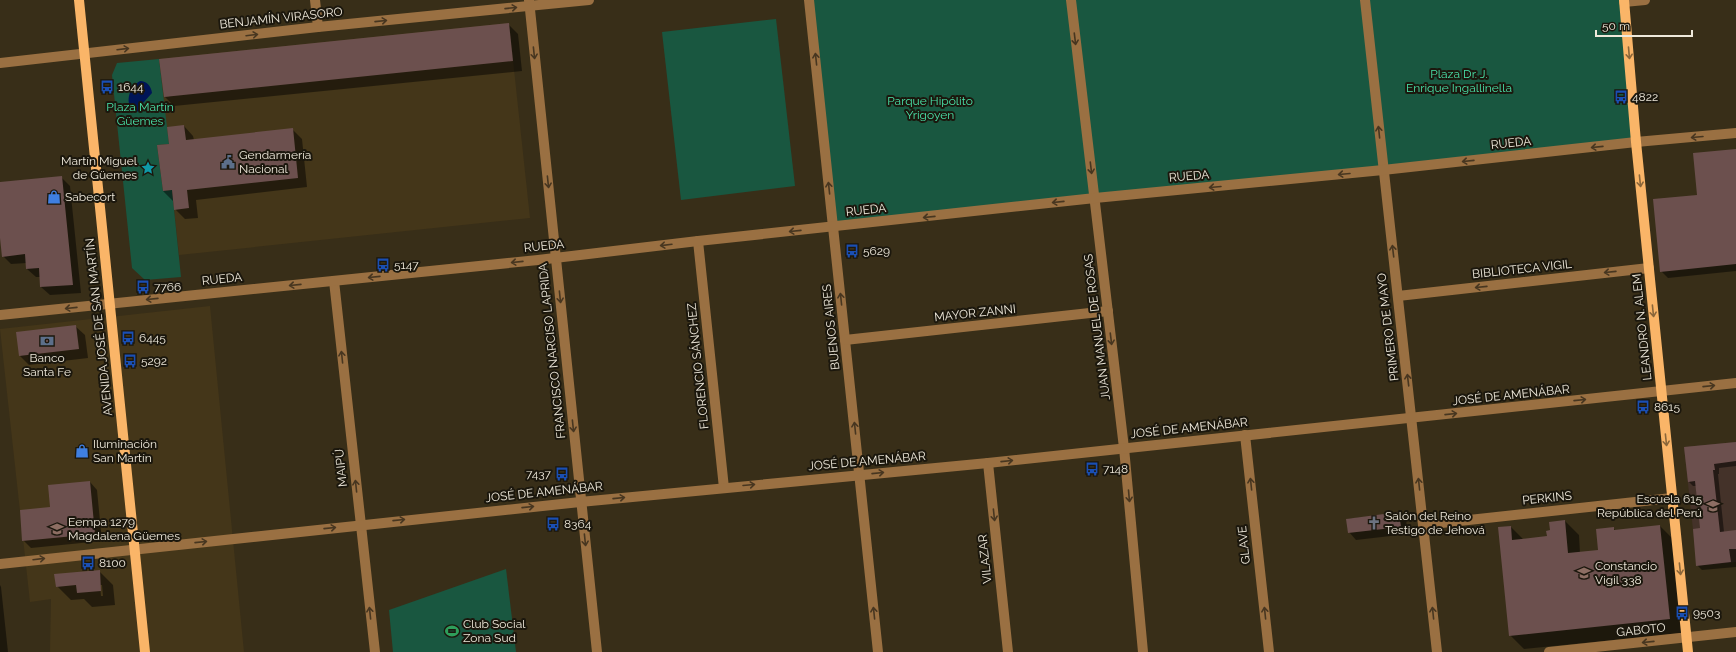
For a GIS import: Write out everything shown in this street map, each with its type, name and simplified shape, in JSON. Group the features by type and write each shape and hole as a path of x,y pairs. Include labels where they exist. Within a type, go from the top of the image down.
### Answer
{"main road":[{"name":"AVENIDA JOSÉ DE SAN MARTÍN","path":"79,0 145,652"},
{"name":"LEANDRO N. ALEM","path":"1624,1 1636,142 1688,652"}],"street":[{"path":"315,0 318,27"},
{"name":"BENJAMÍN VIRASORO","path":"0,63 529,3 589,0"},
{"name":"BUENOS AIRES","path":"809,0 878,652"},
{"name":"JUAN MANUEL DE ROSAS","path":"1071,0 1124,448 1142,652"},
{"name":"PRIMERO DE MAYO","path":"1365,0 1437,652"},
{"path":"1624,1 1645,0"},
{"name":"FRANCISCO NARCISO LAPRIDA","path":"529,3 580,502 597,652"},
{"name":"RUEDA","path":"0,316 556,258 1094,198 1383,170 1636,142 1736,133"},
{"name":"FLORENCIO SÁNCHEZ","path":"698,241 724,488"},
{"name":"BIBLIOTECA VIGIL","path":"1398,296 1649,268"},
{"name":"MAIPÚ","path":"334,281 375,652"},
{"name":"MAYOR ZANNI","path":"845,340 1108,311"},
{"name":"JOSÉ DE AMENÁBAR","path":"0,564 360,524 988,463 1245,435 1412,419 1736,383"},
{"name":"GLAVE","path":"1245,435 1269,652"},
{"name":"VILAZAR","path":"988,463 1008,652"},
{"name":"PERKINS","path":"1424,525 1672,498"},
{"name":"GABOTO","path":"1549,652 1736,632"}],"shaded area":[{"path":"509,23 530,218 179,255 172,190 163,191 157,145 168,144 159,59"},
{"path":"140,81 148,84 152,93 143,103 142,110 136,112 130,105 129,96 133,87"},
{"path":"210,306 244,652 50,652 51,599 30,602 0,329"},
{"name":"Escuela 615 República del Perú","path":"1736,442 1736,562 1697,566 1684,447"}],"green space":[{"name":"Parque Hipólito Yrigoyen","path":"809,0 1624,0 1636,142 834,227"},
{"path":"776,19 795,186 681,200 662,32"},
{"name":"Plaza Martín Güemes","path":"159,59 169,144 157,145 163,191 172,190 181,277 145,280 132,268 112,75 117,63"},
{"name":"Club Social Zona Sud","path":"506,569 516,652 393,652 389,610"}],"building":[{"path":"509,23 513,61 164,97 159,59"},
{"name":"Gendarmería Nacional","path":"184,125 186,140 293,128 298,178 187,190 189,208 174,210 172,190 163,191 157,145 169,144 167,127"},
{"path":"1736,149 1736,264 1660,272 1653,199 1697,195 1693,153"},
{"path":"62,176 73,285 40,287 39,268 26,269 25,254 2,257 0,238 0,182"},
{"name":"Banco Santa Fe","path":"76,325 79,349 19,356 16,332"},
{"name":"Escuela 615 República del Perú","path":"1736,442 1736,461 1714,464 1715,470 1713,470 1720,532 1736,530 1736,549 1729,549 1731,562 1696,566 1693,529 1700,528 1695,481 1688,482 1684,447"},
{"path":"90,481 95,534 22,541 20,510 50,507 48,485"},
{"name":"Salón del Reino Testigo de Jehová","path":"1399,512 1401,527 1348,533 1346,519"},
{"name":"Constancio Vigil 338","path":"1565,520 1568,553 1598,550 1596,529 1614,527 1614,530 1660,525 1670,619 1509,636 1498,527 1511,526 1512,540 1547,536 1546,531 1550,530 1549,522"},
{"path":"100,570 101,591 77,593 76,585 56,587 54,574"}],"place":[{"name":"1644","path":"107,87"},
{"name":"4822","path":"1621,97"},
{"name":"Gendarmería Nacional","path":"228,162"},
{"name":"Martín Miguel de Güemes","path":"148,168"},
{"name":"Sabecort","path":"54,197"},
{"name":"5629","path":"852,251"},
{"name":"5147","path":"383,265"},
{"name":"7766","path":"143,287"},
{"name":"6445","path":"128,338"},
{"name":"Banco Santa Fe","path":"47,341"},
{"name":"5292","path":"130,361"},
{"name":"8615","path":"1643,407"},
{"name":"Iluminación San Martín","path":"82,451"},
{"name":"7148","path":"1092,469"},
{"name":"7437","path":"562,474"},
{"name":"Escuela 615 República del Perú","path":"1713,506"},
{"name":"Salón del Reino Testigo de Jehová","path":"1374,523"},
{"name":"8364","path":"553,524"},
{"name":"Eempa 1279 Magdalena Güemes","path":"57,529"},
{"name":"8100","path":"88,563"},
{"name":"Constancio Vigil 338","path":"1584,573"},
{"name":"9503","path":"1682,613"},
{"name":"Club Social Zona Sud","path":"452,631"}],"park label":[{"name":"Plaza Dr. J. Enrique Ingallinella","path":"1459,81"}]}
